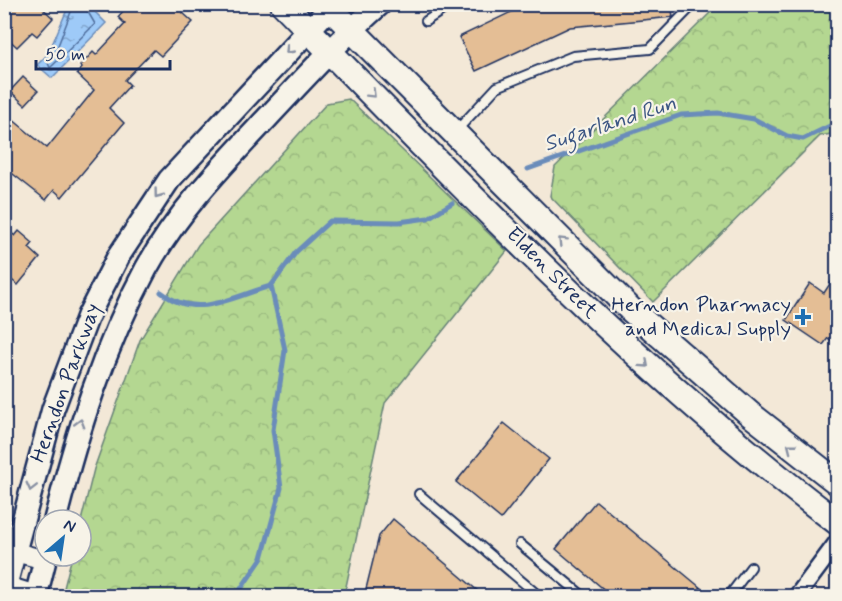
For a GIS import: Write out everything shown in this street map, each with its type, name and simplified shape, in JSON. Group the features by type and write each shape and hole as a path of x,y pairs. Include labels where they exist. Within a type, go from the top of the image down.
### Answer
{"main road":[{"name":"Elden Street","path":"283,4 617,338 753,458 837,523"},
{"name":"Herndon Parkway","path":"58,508 83,415 113,338 147,268 200,189 380,4"},
{"name":"Elden Street","path":"330,6 352,31 631,310 750,414 837,483"},
{"name":"Herndon Parkway","path":"5,588 9,551 55,402 88,315 118,257 169,180 330,6"},
{"path":"36,596 43,568"}],"street":[{"path":"797,597 837,541"},
{"path":"9,551 33,556"},
{"path":"5,588 36,596"}],"lane":[{"path":"426,21 452,4"},
{"path":"454,132 497,87 573,56 650,49 694,4"},
{"path":"419,494 539,597"},
{"path":"520,544 583,597"},
{"path":"729,597 751,567"}],"green space":[{"path":"719,4 837,5 837,133 820,136 653,302 550,196 555,167"},
{"path":"349,99 507,251 385,403 344,596 62,596 69,568 93,568 93,508 84,508 94,469 140,340 198,245 327,103"}],"water":[{"path":"69,5 98,5 93,10 106,23 52,78 37,65 48,54"}],"building":[{"path":"4,4 38,4 53,18 37,36 32,32 17,47 4,35"},
{"path":"129,4 191,4 183,13 193,22 161,56 154,50 125,80 130,85 109,108 124,123 62,197 54,190 46,200 4,167 4,128 12,119 47,148 94,90 77,74 82,68 80,66 93,52 96,55 125,24 118,17"},
{"path":"528,4 671,4 673,17 570,27 476,71 459,37"},
{"path":"23,77 38,91 25,105 10,91"},
{"path":"4,227 15,236 19,231 33,243 29,248 40,258 18,285 4,274"},
{"path":"837,273 837,345 828,338 823,345 786,320 810,283 824,293"},
{"path":"504,423 549,459 501,519 456,482"},
{"path":"596,501 701,588 694,597 613,597 556,549"},
{"path":"393,519 485,597 364,597 379,536"}],"waterway":[{"name":"Sugarland Run","path":"528,169 681,115 718,113 754,119 787,136 803,139 838,122"},
{"name":"Sugarland Run","path":"236,596 262,558 281,488 273,430 285,350 271,286 296,252 330,221 399,222 428,218 452,203"},
{"path":"161,292 188,305 201,305 215,304 271,286"}],"place":[{"name":"Herndon Pharmacy and Medical Supply","path":"803,317"}]}
